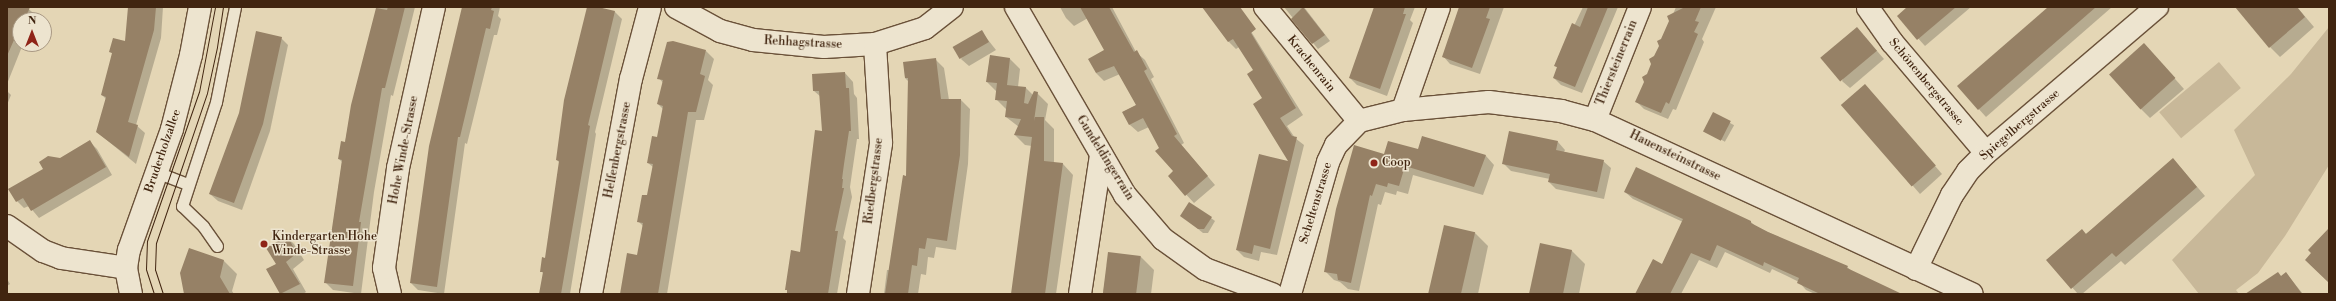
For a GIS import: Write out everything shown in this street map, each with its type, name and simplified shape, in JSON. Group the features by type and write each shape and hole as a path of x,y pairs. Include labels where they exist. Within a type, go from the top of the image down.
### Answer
{"street":[{"name":"Bruderholzallee","path":"130,294 126,268 129,250 172,129 191,55 200,7"},
{"name":"Hohe Winde-Strasse","path":"390,294 384,268 398,168 434,7"},
{"name":"Helfenbergstrasse","path":"591,294 631,79 650,7"},
{"name":"Rehhagstrasse","path":"676,7 720,31 753,40 824,47 875,44 925,28 952,7"},
{"name":"Gundeldingerrain","path":"1016,7 1101,155 1126,195 1163,239 1205,270 1272,294"},
{"name":"Krachenrain","path":"1264,7 1359,121"},
{"path":"1404,110 1439,7"},
{"name":"Thiersteinerrain","path":"1595,120 1640,7"},
{"name":"Spiegelbergstrasse","path":"1916,269 1952,194 1968,171 2156,7"},
{"name":"Schönenbergstrasse","path":"1868,8 1897,48 1986,154"},
{"name":"Riedbergstrasse","path":"858,294 881,143 875,44"},
{"name":"Hauensteinstrasse","path":"1359,121 1404,110 1489,102 1561,111 1595,120 1623,131 1702,170 1972,294"},
{"name":"Scheltenstrasse","path":"1290,294 1328,162 1336,145 1359,121"},
{"path":"1080,294 1101,155"},
{"path":"7,226 43,251 61,258 126,268"}],"lane":[{"path":"217,246 208,232 182,206 216,102 235,7"},
{"path":"156,172 188,184"}],"shaded area":[{"path":"2329,27 2329,165 2285,236 2258,273 2236,290 2239,294 2199,294 2172,260 2255,175 2234,130 2291,74"},
{"path":"2219,62 2241,88 2181,138 2159,112"}],"building":[{"path":"7,7 30,7 28,12 12,12 12,44 7,56"},
{"path":"128,7 156,7 154,30 128,122 138,125 129,157 96,132 106,97 101,95 112,53 109,52 113,38 125,41"},
{"path":"388,7 405,7 385,88 382,88 359,222 361,222 353,286 324,283 342,160 338,159 341,141 345,142 351,105 376,8 387,10"},
{"path":"462,7 492,7 491,10 494,11 490,29 486,28 460,137 458,137 437,287 410,283 429,146"},
{"path":"587,7 598,7 615,11 588,125 590,126 561,294 539,294 543,272 540,272 542,257 545,258 559,161 556,160 564,100"},
{"path":"1080,7 1109,7 1134,52 1137,50 1147,69 1144,71 1177,134 1174,136 1208,176 1185,196 1168,176 1173,171 1155,151 1159,148 1143,118 1129,125 1122,112 1136,105 1114,66 1096,73 1088,59 1104,50"},
{"path":"1202,7 1240,7 1256,29 1251,33 1296,108 1280,118 1292,136 1297,137 1270,249 1254,245 1252,254 1236,250 1259,154 1288,161 1253,104 1262,98 1247,74 1253,70 1233,39 1228,42"},
{"path":"1303,7 1325,35 1312,44 1291,19"},
{"path":"1374,7 1405,7 1403,14 1406,14 1380,89 1349,78"},
{"path":"1459,7 1490,7 1486,18 1490,19 1472,68 1442,57"},
{"path":"1588,7 1608,7 1575,87 1553,78 1557,67 1554,66 1572,23 1580,27"},
{"path":"1685,7 1701,7 1695,21 1699,22 1694,32 1698,34 1669,104 1666,102 1661,113 1635,102 1644,82 1642,77 1647,74 1651,64 1649,59 1654,56 1659,46 1657,41 1661,39 1669,21 1667,16"},
{"path":"1907,7 1956,7 1917,40 1897,16"},
{"path":"2048,7 2096,7 1978,110 1957,86"},
{"path":"2235,7 2297,7 2305,17 2269,48"},
{"path":"1857,27 1877,51 1840,82 1820,58"},
{"path":"982,30 989,42 960,59 953,47"},
{"path":"256,31 282,37 263,124 234,203 209,194 239,113"},
{"path":"673,41 706,50 700,74 705,76 696,112 688,112 658,294 620,294 627,253 637,255 643,223 637,222 642,195 647,195 653,164 647,163 652,136 657,137 663,106 657,104 663,80 657,79 667,42"},
{"path":"2144,43 2175,78 2141,109 2109,74"},
{"path":"990,55 1010,58 1007,85 1026,87 1024,103 1028,104 1034,91 1038,92 1034,121 1035,117 1044,117 1044,161 1063,163 1045,294 1011,294 1032,137 1014,135 1021,119 1005,117 1007,101 995,100 997,83 986,82"},
{"path":"936,58 941,99 961,99 960,155 947,241 927,238 925,249 919,248 917,266 912,265 908,294 885,294 903,175 906,176 908,78 905,78 903,62"},
{"path":"845,72 846,88 849,88 851,131 849,131 844,164 842,188 844,188 835,231 838,231 828,294 787,294 787,290 785,290 791,250 800,252 815,130 822,131 819,91 813,91 812,74"},
{"path":"1865,84 1936,166 1912,187 1841,105"},
{"path":"1713,112 1731,121 1721,141 1703,132"},
{"path":"1509,131 1558,141 1556,150 1604,160 1597,192 1548,182 1550,174 1502,164"},
{"path":"1422,136 1486,155 1474,187 1405,166 1399,186 1388,183 1387,187 1376,184 1372,196 1370,195 1351,283 1338,280 1337,274 1324,272 1336,209 1354,145 1384,154 1388,141 1418,149"},
{"path":"90,140 106,167 31,211 23,198 16,202 8,189 43,169 39,162 48,156 60,158"},
{"path":"2173,158 2197,187 2116,257 2112,253 2071,289 2046,260 2082,229 2086,234"},
{"path":"1636,167 1751,221 1751,223 1768,232 1848,266 1847,268 1902,294 1820,294 1797,283 1799,278 1764,262 1763,266 1717,245 1710,261 1691,253 1670,294 1635,294 1653,259 1662,264 1683,219 1624,192"},
{"path":"1189,202 1212,217 1204,229 1198,229 1180,216"},
{"path":"1444,225 1475,232 1461,294 1428,294"},
{"path":"2329,228 2329,283 2305,260 2311,253 2308,250"},
{"path":"287,236 297,253 286,262 300,284 280,294 266,269 276,264 266,248"},
{"path":"1540,243 1572,250 1563,294 1529,294"},
{"path":"189,248 224,260 220,277 230,294 184,294 180,273"},
{"path":"1108,252 1141,256 1136,294 1103,294"},
{"path":"2278,272 2281,276 2286,272 2302,294 2245,294"}],"tram line":[{"path":"154,294 146,269 147,241 199,92 215,7"},
{"path":"163,294 155,270 156,243 207,93 217,47 223,7"}],"place":[{"name":"Coop","path":"1374,163"},
{"name":"Kindergarten Hohe Winde-Strasse","path":"264,244"}]}
